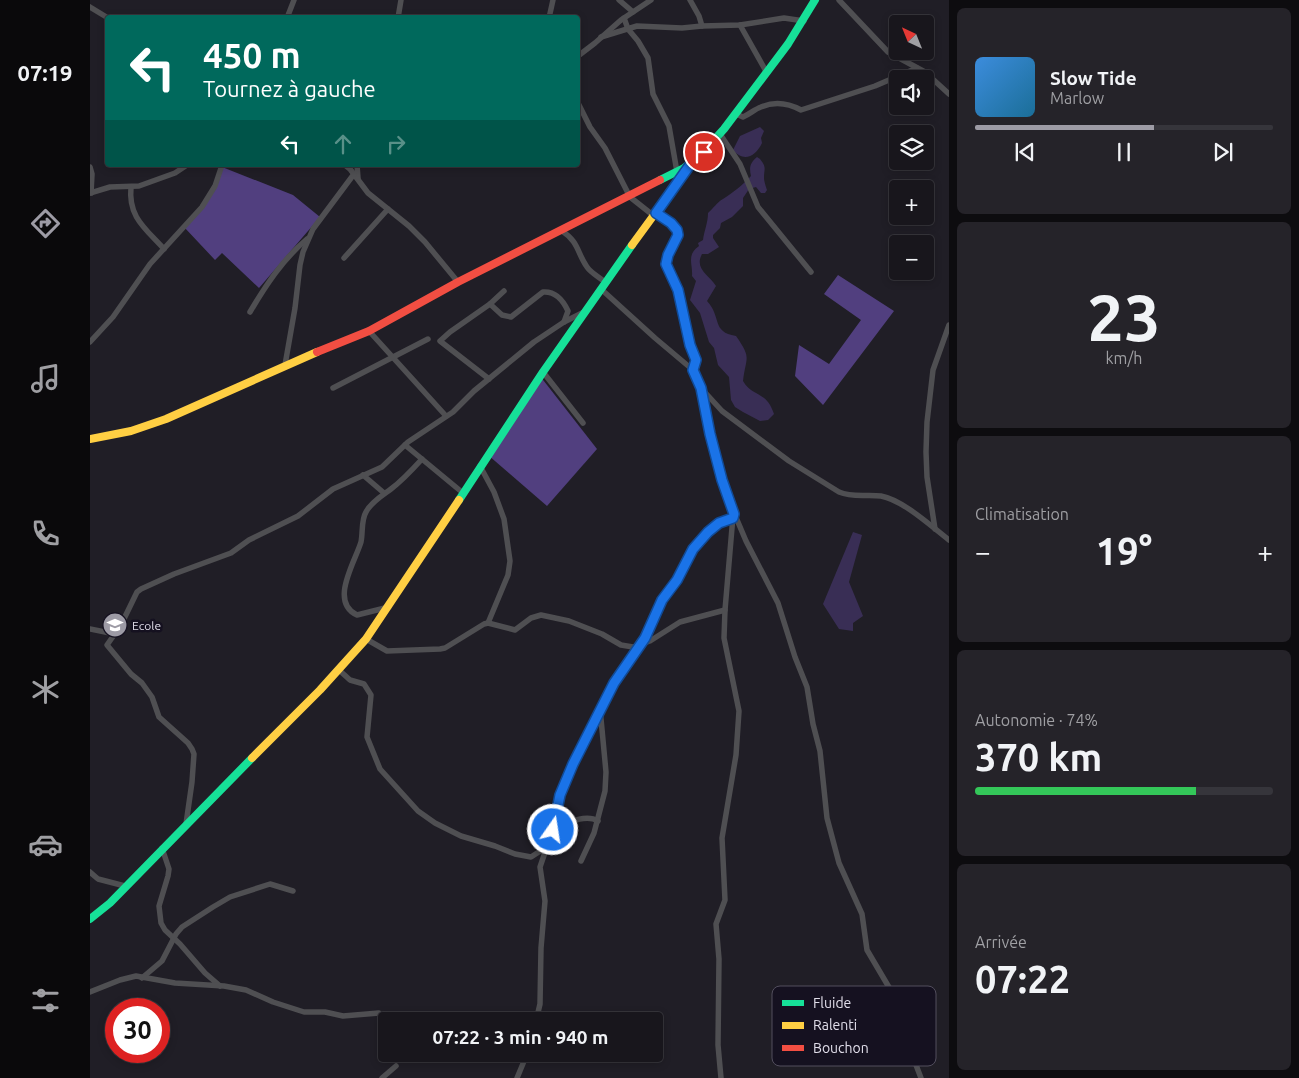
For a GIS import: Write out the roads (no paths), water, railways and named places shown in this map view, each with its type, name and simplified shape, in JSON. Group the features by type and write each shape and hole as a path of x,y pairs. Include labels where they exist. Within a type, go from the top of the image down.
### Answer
{"street":[{"path":"288,15 294,0"},
{"path":"398,15 401,0"},
{"path":"550,15 553,0"},
{"path":"619,0 633,12"},
{"path":"690,0 698,12 702,26"},
{"path":"90,919 110,903 339,670 366,639 389,608 480,466 584,312 692,162 720,134 767,73 804,21 815,0"},
{"path":"839,0 888,52 925,72 949,94"},
{"path":"580,54 624,18 649,1"},
{"path":"90,7 105,17"},
{"path":"624,18 628,29 642,46 648,58 653,94 669,126 677,172"},
{"path":"601,37 637,26 682,28 740,25 778,18 804,21"},
{"path":"740,25 767,73"},
{"path":"736,114 743,117 760,107 775,102 790,104 801,110 875,86 917,68"},
{"path":"580,107 590,128 605,148 630,197 671,223 677,230 678,235 668,255 666,264 680,296 690,345 696,360 693,370"},
{"path":"720,134 740,164 758,207 811,272"},
{"path":"90,439 131,431 152,424 285,365 369,331 458,282 630,197 692,162"},
{"path":"90,167 92,174 91,193 110,187 139,186 175,173 183,167"},
{"path":"90,342 107,324 144,272 190,222 207,200 215,186 221,167"},
{"path":"348,167 368,193 409,226 425,242 458,282"},
{"path":"357,167 358,180"},
{"path":"250,312 265,286 282,263 309,237 354,174"},
{"path":"130,187 130,203 136,216 164,249"},
{"path":"344,258 388,210"},
{"path":"562,231 576,244 589,269 603,285 655,338 693,370 701,388 710,434 733,516 778,603 795,657 807,686 813,724 820,751 827,818 839,862 862,914 867,950 888,986"},
{"path":"285,365 300,265 309,237"},
{"path":"489,379 440,341 490,304 504,291"},
{"path":"490,304 502,315 511,317 543,292 548,292 557,295 564,302 568,311 564,322"},
{"path":"186,824 192,782 194,754 192,749 184,739 159,717 152,696 108,647 138,592 174,574 231,553 249,540 298,516 333,489 385,465 405,445 446,416 534,342 564,322 584,312"},
{"path":"935,529 927,477 927,422 933,370 949,325"},
{"path":"369,331 446,416"},
{"path":"333,388 428,339"},
{"path":"543,372 583,423"},
{"path":"701,388 722,411 788,461 846,495 883,496 906,507 949,540"},
{"path":"405,445 463,493"},
{"path":"389,608 357,615 348,608 344,598 352,564 361,540 365,512 384,492 390,490 422,459"},
{"path":"480,466 494,492 504,519 510,561 508,575 488,623"},
{"path":"363,475 384,492"},
{"path":"721,1078 718,1045 719,959 716,924 724,900 722,838 736,755 739,711 724,638 733,516"},
{"path":"538,1012 540,1004 541,948 546,901 540,867 553,830 560,795 600,708 614,683 650,630 662,600 677,580 693,549 708,532 719,523 733,516"},
{"path":"366,639 387,651 440,649 445,648 478,627 488,623 515,630 531,618 541,615 569,621 592,630 625,647 650,641 680,622 725,610"},
{"path":"90,629 115,634"},
{"path":"339,670 350,680 364,684 371,695 368,737 377,762 380,769 418,811 435,823 462,836 514,854 531,857 548,846"},
{"path":"582,861 598,821 605,791 606,772 600,708"},
{"path":"553,830 582,818 592,817 598,821"},
{"path":"162,848 169,869 159,916 165,930 205,973 220,986"},
{"path":"90,872 98,879 125,886"},
{"path":"142,978 162,961 182,927 230,897 270,884 293,891"},
{"path":"90,992 130,977 220,986 249,991 264,999 304,1012 325,1012 343,1016 378,1014"},
{"path":"517,1078 524,1062"},
{"path":"382,1078 396,1066"},
{"path":"916,1066 921,1078"}],"place":[{"name":"Ecole","path":"115,625"}]}
